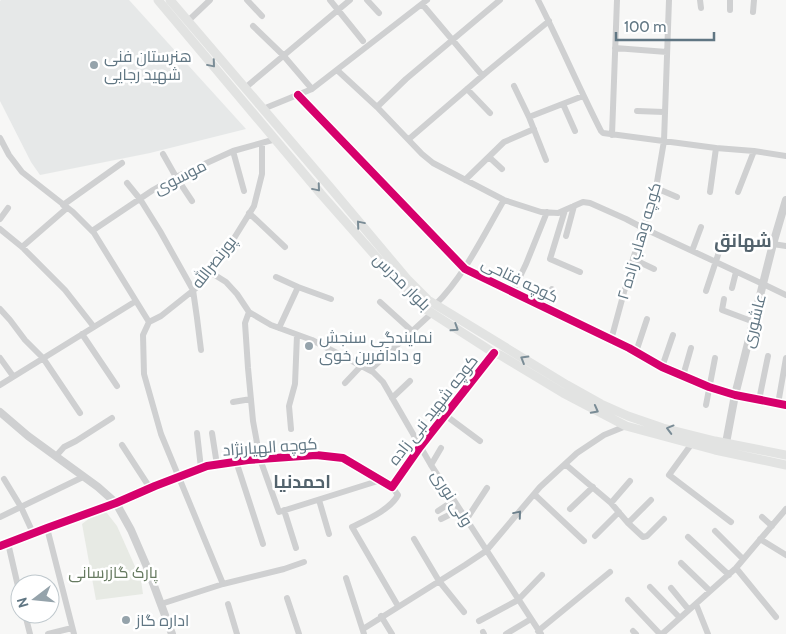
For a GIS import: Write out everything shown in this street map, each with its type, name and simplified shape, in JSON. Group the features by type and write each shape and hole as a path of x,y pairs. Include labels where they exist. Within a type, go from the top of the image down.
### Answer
{"main road":[{"name":"بلوار مدرس","path":"158,0 327,200 402,286 424,308 434,309 601,404 628,416 693,440 726,443 786,455"},
{"name":"بلوار مدرس","path":"170,0 406,279 428,300 434,309 494,353 563,393 626,426 693,440 786,465"}],"street":[{"path":"188,21 210,0"},
{"path":"247,0 262,16"},
{"path":"330,0 363,41"},
{"path":"245,88 350,0"},
{"path":"367,0 378,13"},
{"path":"377,108 406,79 500,0"},
{"path":"538,0 583,96 603,133 786,156"},
{"path":"612,135 617,0"},
{"name":"کوچه وهاب زاده ۲","path":"611,340 633,259 656,188 664,141 669,0"},
{"path":"700,0 701,8"},
{"path":"730,0 730,10"},
{"path":"753,12 754,0"},
{"path":"263,109 312,89 425,2 452,40 482,76"},
{"path":"409,139 549,21"},
{"path":"253,26 283,55 312,89"},
{"path":"615,48 667,52"},
{"path":"336,70 433,163 504,200 541,212 558,212 583,202 590,203 626,218 643,228 786,296"},
{"path":"514,86 546,160"},
{"path":"467,89 490,113"},
{"name":"کوچه فتاحی","path":"298,96 465,269 683,376 735,395 786,405"},
{"path":"529,117 583,96"},
{"path":"563,104 575,131"},
{"path":"637,111 664,112"},
{"path":"465,180 504,142 534,129"},
{"path":"0,138 9,155 22,172 92,230 150,322 143,335 144,374 162,434 223,584"},
{"name":"موسوی","path":"92,230 176,177 233,152 276,139"},
{"name":"پورنصرالله","path":"150,322 161,316 200,285 228,248 254,206 262,174 262,143"},
{"path":"710,192 716,148"},
{"path":"738,192 754,151"},
{"path":"233,152 244,191"},
{"path":"163,154 192,201"},
{"path":"488,157 502,169"},
{"path":"22,247 65,207 122,163"},
{"path":"127,182 170,246 192,290 201,350"},
{"path":"656,188 676,197"},
{"path":"370,370 434,309 448,292 465,269 504,200"},
{"name":"عاشوری","path":"726,443 735,395 786,200"},
{"path":"566,236 574,206"},
{"path":"0,219 8,208"},
{"path":"565,210 550,258 580,272"},
{"path":"513,291 547,212"},
{"path":"249,214 285,247"},
{"path":"692,251 701,227"},
{"path":"0,229 22,247 65,290 94,327"},
{"path":"706,290 725,234"},
{"path":"773,244 786,246"},
{"path":"633,259 654,269"},
{"name":"ولی نوری","path":"210,272 226,282 249,312 271,325 312,340 370,370 383,382 453,501 539,632"},
{"path":"732,288 736,272"},
{"path":"276,277 331,300"},
{"path":"279,328 298,287"},
{"path":"546,308 552,289"},
{"path":"724,299 722,310 754,322"},
{"path":"0,385 136,301"},
{"path":"380,302 412,331"},
{"path":"0,310 43,358 80,413"},
{"path":"249,312 245,323 251,399 260,459 279,512 381,480"},
{"path":"636,352 647,319"},
{"path":"82,334 117,386"},
{"path":"291,429 289,406 295,384 297,335"},
{"path":"662,367 673,335"},
{"path":"683,376 691,348"},
{"name":"کوچه شهید نبی زاده","path":"343,458 392,487 420,447 494,353"},
{"path":"760,400 768,356"},
{"path":"0,358 14,376"},
{"path":"706,405 715,358"},
{"path":"778,404 786,358"},
{"path":"344,383 361,366"},
{"path":"392,398 410,381"},
{"path":"233,402 251,399"},
{"path":"0,412 28,436 116,503 131,530 147,567 172,634"},
{"path":"445,415 480,441"},
{"path":"56,456 64,447 112,418"},
{"path":"346,578 363,631 382,616 486,551 540,487 576,453 604,435 626,426"},
{"path":"197,433 201,468"},
{"path":"212,433 217,464"},
{"path":"693,440 669,475 731,522"},
{"path":"122,446 150,488"},
{"path":"431,465 441,448"},
{"name":"کوچه الهیارنژاد","path":"0,546 116,503 201,468 236,461 316,455 343,458"},
{"path":"236,461 263,544"},
{"path":"565,464 611,503 643,537 647,536 664,519"},
{"path":"0,517 83,477"},
{"path":"4,479 21,507 33,533"},
{"path":"611,503 630,480"},
{"path":"392,487 398,496 396,499 372,517 352,527 398,606"},
{"path":"570,509 593,487"},
{"path":"466,520 487,488"},
{"path":"534,494 584,541"},
{"path":"318,500 329,534"},
{"path":"628,523 651,500"},
{"path":"438,511 453,501"},
{"path":"284,510 296,548"},
{"path":"441,519 459,510"},
{"path":"628,600 661,634 736,568 786,510"},
{"path":"595,536 620,512"},
{"path":"762,517 772,526"},
{"path":"47,528 73,631 48,634"},
{"path":"715,531 743,559"},
{"path":"688,537 729,574"},
{"path":"414,539 439,581 464,612"},
{"path":"760,539 786,555"},
{"path":"8,543 15,574"},
{"path":"161,604 223,584 284,569 304,562"},
{"path":"681,563 710,591"},
{"path":"736,568 776,617"},
{"path":"539,632 610,572"},
{"path":"479,621 518,600 542,576"},
{"path":"650,587 680,618"},
{"path":"670,588 689,610"},
{"path":"287,598 299,634"},
{"path":"228,604 238,634"},
{"path":"696,604 708,634"},
{"path":"382,616 392,634"},
{"path":"506,634 531,619"}],"shaded area":[{"name":"هنرستان فنی شهید رجایی","path":"1,0 129,0 246,129 150,153 40,175 31,162 0,101"}],"green space":[{"name":"پارک گازرسانی","path":"103,508 117,526 141,580 143,594 96,600 82,524"}],"cycle path":[{"path":"298,95 465,269 629,348 662,367 709,387 735,395 786,405"},
{"path":"0,546 116,503 207,466 248,460 316,455 343,458 392,487 420,447 494,353"}],"place":[{"name":"هنرستان فنی شهید رجایی","path":"94,65"},
{"name":"نمایندگی سنجش و دادآفرین خوی","path":"309,346"},
{"name":"اداره گاز","path":"126,620"}],"district":[{"name":"شهانق","path":"743,241"},
{"name":"احمدنیا","path":"302,482"}]}
